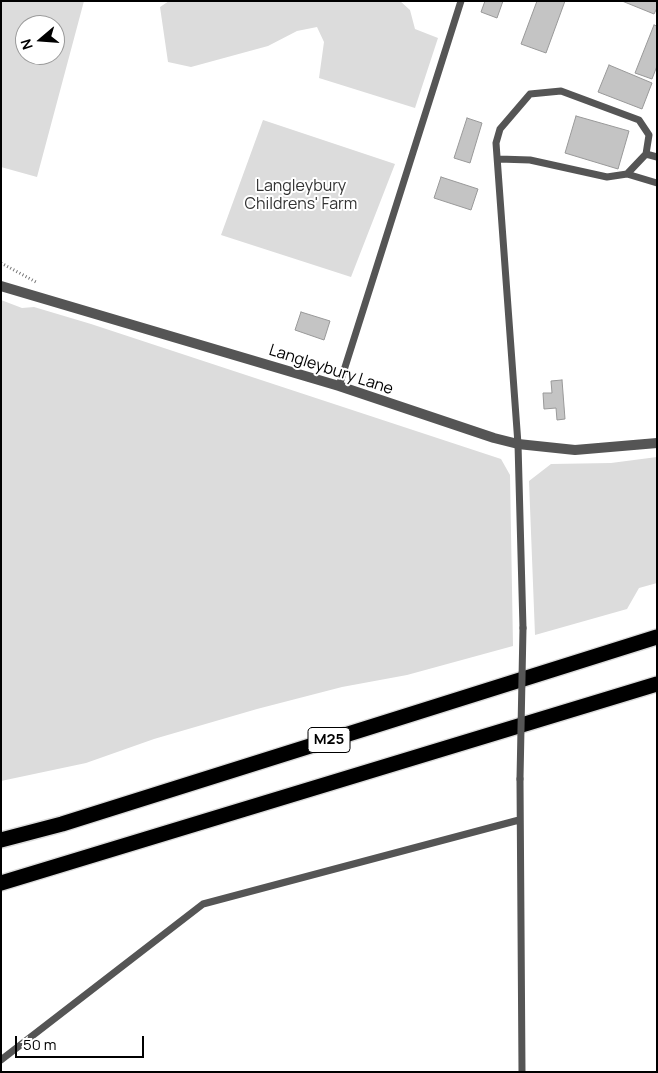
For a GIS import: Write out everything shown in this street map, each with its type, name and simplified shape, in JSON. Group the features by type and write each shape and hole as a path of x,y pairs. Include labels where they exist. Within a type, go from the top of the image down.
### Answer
{"highway":[{"name":"M25","path":"1,840 62,824 657,637"},
{"name":"M25","path":"1,882 657,684"}],"street":[{"name":"Langleybury Lane","path":"1,286 339,386 398,408 518,444 575,450 657,443"}],"lane":[{"path":"339,386 461,1"},
{"path":"522,1072 520,779 523,628 518,444 499,160 496,143 500,129 530,94 560,90 639,120 649,135 646,154 627,174"},
{"path":"646,154 657,157"},
{"path":"499,160 530,160 607,177 627,174 657,183"},
{"path":"1,1060 203,904 520,820"}],"path":[{"path":"1,262 39,284"}],"green space":[{"path":"1,1 84,1 37,177 1,167"},
{"path":"169,1 400,1 410,10 415,29 438,38 415,108 319,78 324,42 317,27 297,31 268,46 191,67 168,62 160,7"},
{"name":"Langleybury Childrens' Farm","path":"263,120 395,164 351,277 221,235"},
{"path":"1,300 22,308 34,307 91,324 501,459 510,475 513,646 407,675 342,687 257,709 154,739 86,763 1,781"},
{"path":"657,457 657,583 639,588 627,609 535,635 529,481 551,464 611,463"}],"building":[{"path":"485,1 503,1 497,18 481,12"},
{"path":"537,1 565,1 546,53 521,44"},
{"path":"622,1 657,1 657,8 654,14"},
{"path":"654,25 657,26 657,66 652,79 635,73"},
{"path":"609,65 652,83 642,109 598,92"},
{"path":"576,116 629,131 618,169 565,153"},
{"path":"467,118 482,123 470,163 454,158"},
{"path":"441,177 478,189 471,210 434,198"},
{"path":"301,312 330,321 324,340 295,330"},
{"path":"562,380 565,419 557,420 556,408 544,409 543,393 552,393 551,381"}]}
